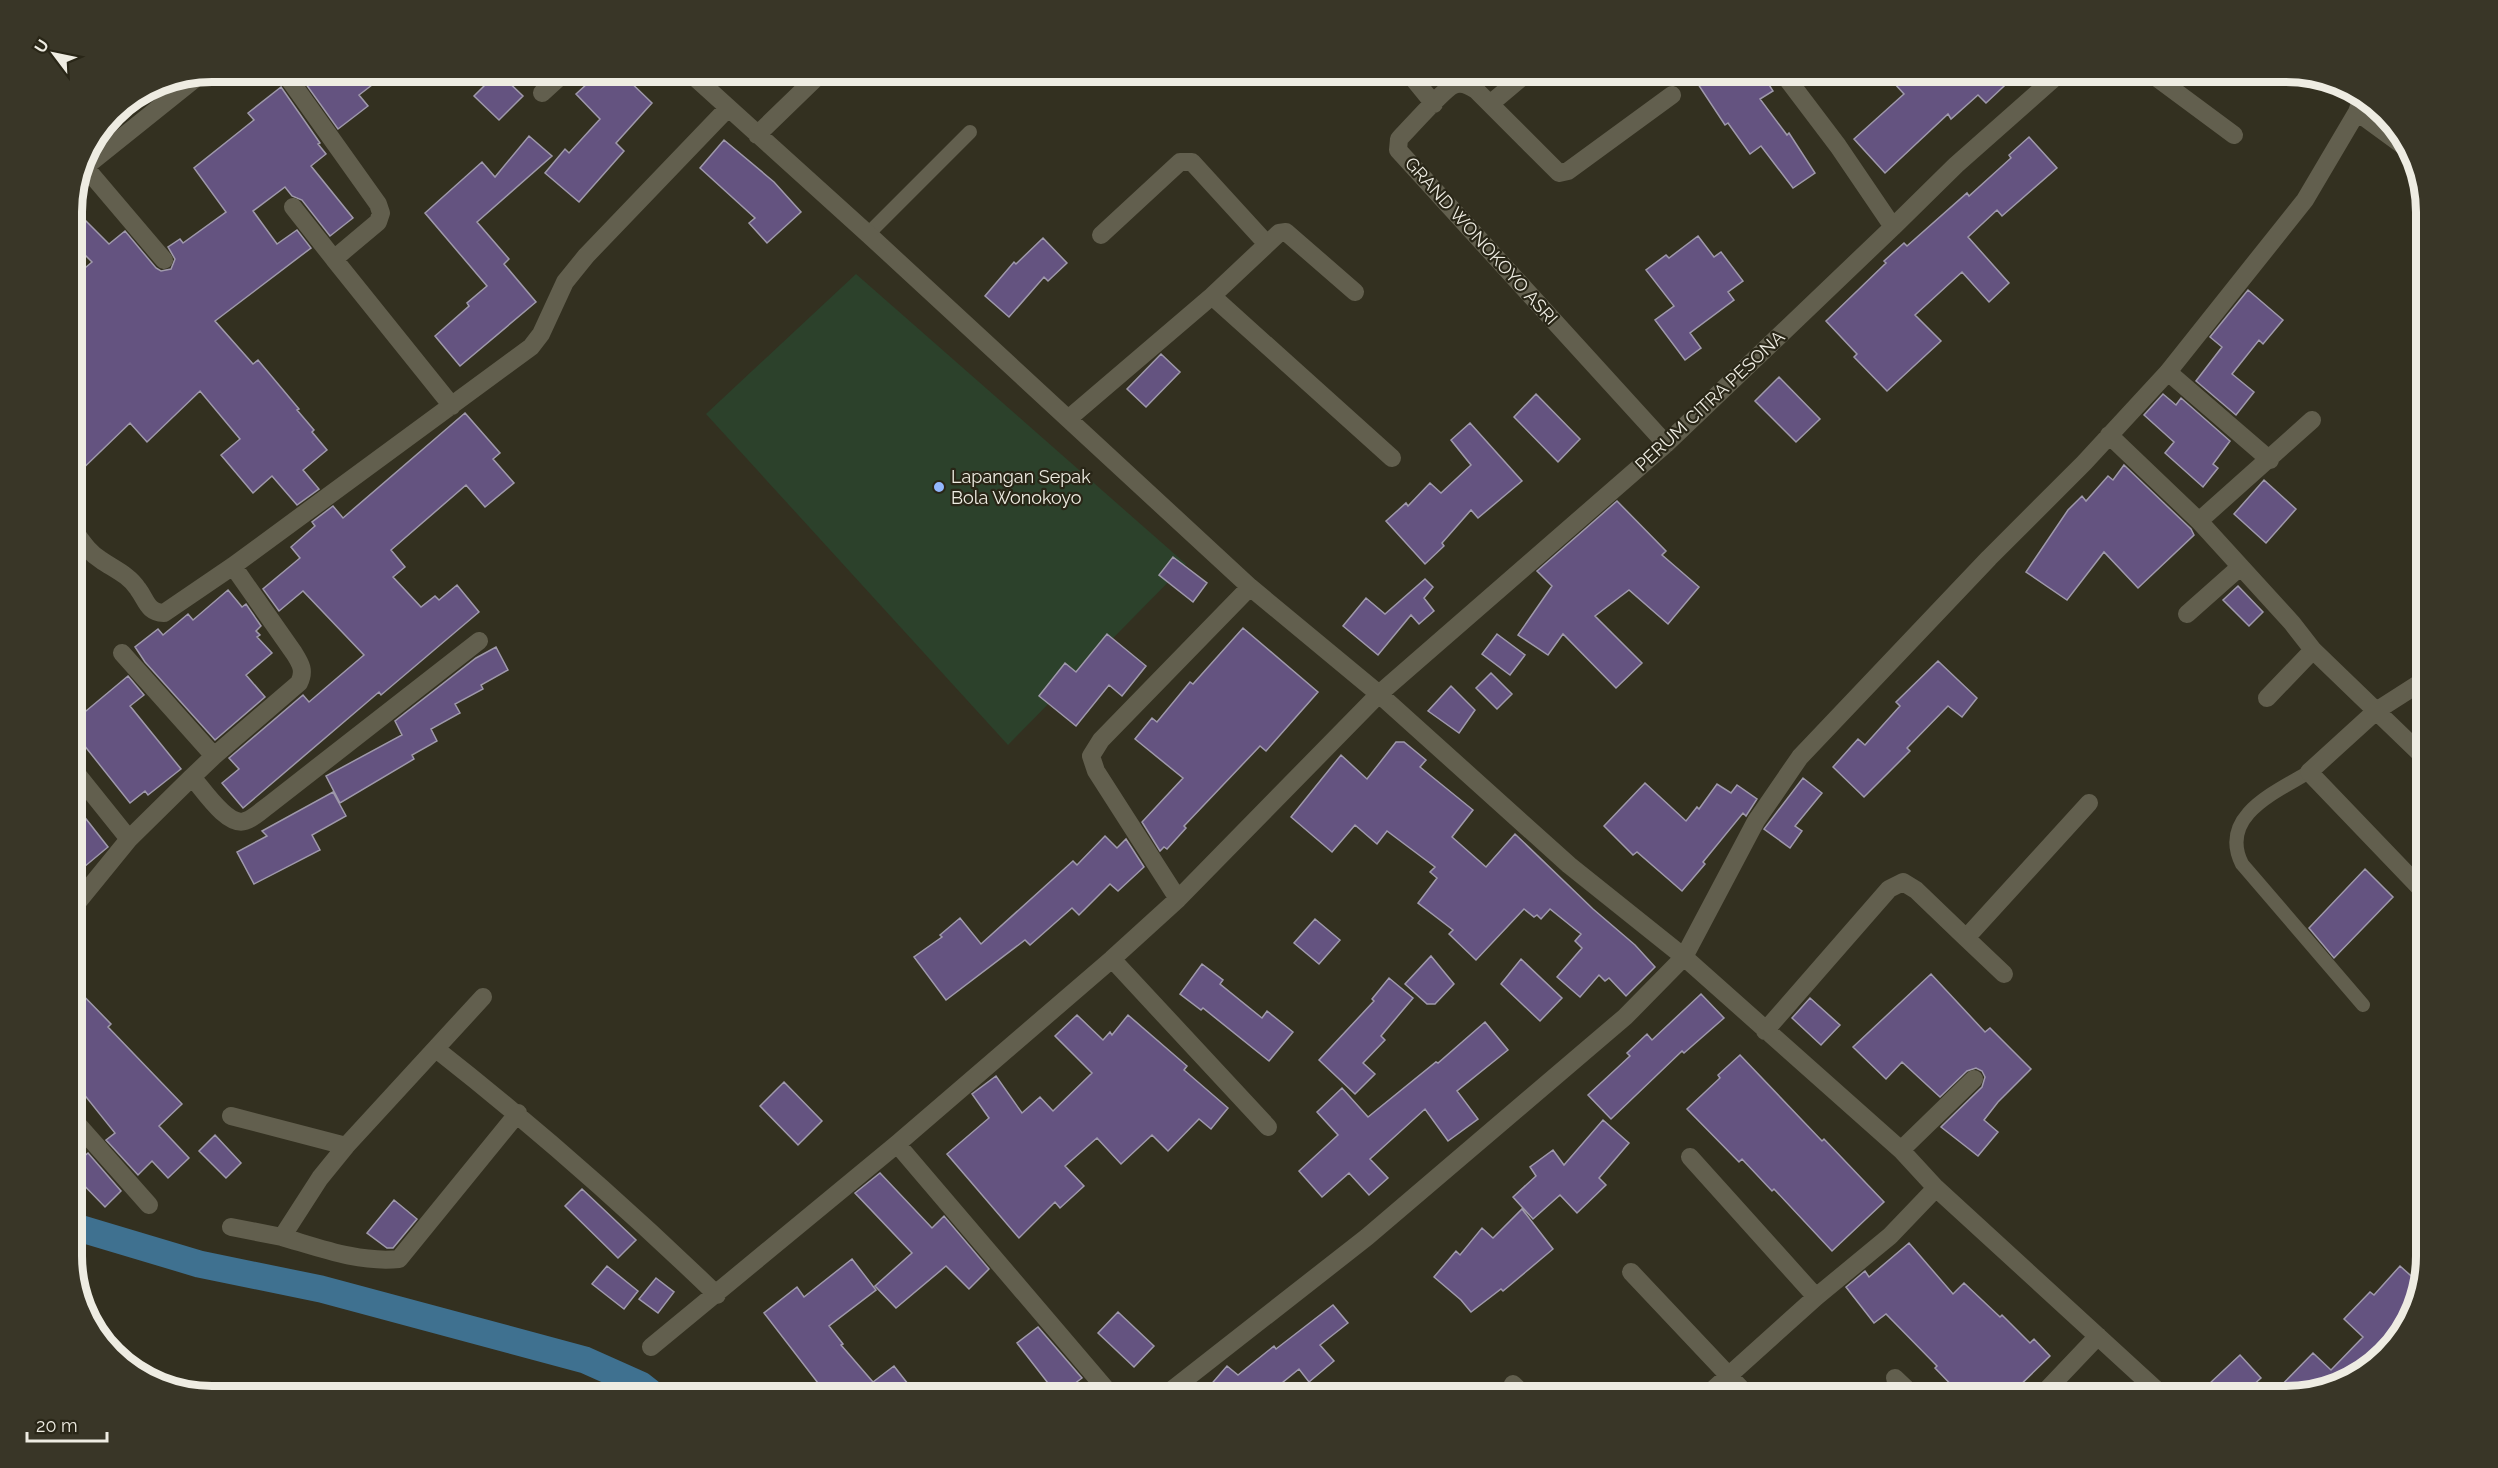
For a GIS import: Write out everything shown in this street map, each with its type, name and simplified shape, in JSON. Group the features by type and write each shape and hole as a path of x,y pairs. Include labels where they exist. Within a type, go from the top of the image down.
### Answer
{"street":[{"path":"291,82 378,204 381,213 378,222 334,259"},
{"path":"542,93 554,82"},
{"path":"700,82 1250,587 1379,694 1569,865 1684,957 1901,1150 1936,1188 2152,1386"},
{"path":"757,135 812,82"},
{"path":"1416,82 1434,104"},
{"path":"1490,104 1516,82"},
{"path":"1790,82 1838,146 1893,227"},
{"name":"PERUM CITRA PESONA","path":"651,1347 717,1295 897,1144 1112,960 1178,899 1379,694 1666,444 1956,165 2050,82"},
{"path":"2162,82 2234,135"},
{"name":"GRAND WONOKOYO ASRI","path":"1666,444 1398,150 1399,139 1434,104 1454,85 1466,84 1476,90 1559,173 1568,171 1672,95"},
{"path":"94,160 187,85"},
{"path":"1177,1386 1367,1237 1625,1017 1684,957 1756,821 1800,757 2168,372 2305,200 2360,106"},
{"path":"83,543 89,551 130,578 148,608 164,613 531,347 541,334 565,282 586,256 728,108"},
{"path":"1101,235 1180,162 1192,162 1266,243"},
{"path":"88,176 164,260"},
{"path":"293,207 452,406"},
{"path":"1068,418 1212,296 1279,233 1286,232 1355,292"},
{"path":"1212,296 1392,458"},
{"path":"2168,372 2270,460"},
{"path":"2199,521 2270,460 2312,420"},
{"path":"2109,435 2199,521 2286,616 2313,651 2416,749"},
{"path":"2187,614 2240,567"},
{"path":"83,895 129,839 214,756 303,676 303,667 298,660 225,570"},
{"path":"1178,899 1096,771 1091,756 1101,740 1250,587"},
{"path":"192,777 227,818 237,822 246,821 479,641"},
{"path":"2267,698 2313,651"},
{"path":"122,653 214,756"},
{"path":"2415,686 2376,711 2309,772 2416,883"},
{"path":"83,782 129,839"},
{"path":"1966,938 2089,803"},
{"path":"1765,1031 1889,889 1903,882 1916,890 2004,975"},
{"path":"1112,960 1268,1127"},
{"path":"282,1237 320,1178 346,1146 483,997"},
{"path":"436,1049 518,1113 665,1245 717,1295"},
{"path":"1901,1150 1974,1079"},
{"path":"231,1227 282,1237 354,1257 382,1261 399,1259 518,1113"},
{"path":"231,1116 346,1146"},
{"path":"83,1130 149,1205"},
{"path":"897,1144 1103,1386"},
{"path":"1690,1157 1816,1298"},
{"path":"1717,1386 1890,1236 1936,1188"},
{"path":"1631,1272 1739,1386"},
{"path":"2050,1386 2098,1336"},
{"path":"1895,1378 1903,1386"}],"lane":[{"path":"868,234 970,132"},
{"path":"2309,772 2255,805 2241,823 2235,849 2242,864 2363,1005"}],"green space":[{"name":"Lapangan Sepak Bola Wonokoyo","path":"856,274 1186,564 1008,745 706,414"}],"building":[{"path":"304,82 376,82 359,95 368,106 338,129"},
{"path":"488,82 508,82 523,96 499,120 474,96"},
{"path":"589,82 630,82 652,103 616,143 624,151 579,202 545,173 565,149 569,153 600,119 576,94"},
{"path":"1697,82 1767,82 1773,91 1760,99 1787,135 1789,133 1815,173 1793,188 1761,146 1750,154 1728,123 1725,125"},
{"path":"1893,82 2008,82 1986,103 1978,95 1951,119 1948,114 1885,173 1854,139 1904,94"},
{"path":"281,87 326,154 311,166 353,218 330,236 302,200 292,196 285,187 253,211 277,244 297,230 311,248 215,321 253,364 258,360 299,409 297,410 327,450 303,470 319,489 297,505 272,476 253,493 221,455 240,439 200,391 147,442 130,423 83,468 83,270 92,262 83,253 83,218 109,244 125,231 156,268 161,271 171,269 175,259 168,247 180,239 183,243 226,212 194,168 254,120 248,113"},
{"path":"529,136 552,156 477,222 509,259 504,264 536,302 460,366 435,336 469,306 467,303 487,286 425,213 482,162 495,177"},
{"path":"2029,137 2057,168 2002,216 1997,210 1968,237 2009,283 1989,302 1962,272 1915,315 1941,341 1887,391 1854,357 1857,354 1826,321 1886,263 1884,261 1904,243 1907,246 1967,193 1969,196 2011,158 2009,155"},
{"path":"724,140 774,182 801,212 767,243 749,223 755,218 700,168"},
{"path":"1698,236 1714,257 1721,252 1743,281 1728,292 1734,300 1690,333 1701,348 1685,360 1655,320 1674,306 1646,270 1666,255 1669,258"},
{"path":"1043,238 1067,263 1048,281 1044,277 1009,317 985,296 1014,262 1016,264"},
{"path":"2248,290 2283,320 2263,344 2259,340 2232,374 2254,392 2236,415 2196,381 2222,347 2210,337"},
{"path":"1161,354 1180,372 1146,407 1127,389"},
{"path":"1779,377 1820,419 1796,442 1755,401"},
{"path":"1536,394 1580,439 1558,462 1514,417"},
{"path":"2163,394 2176,405 2181,398 2230,441 2213,464 2218,468 2203,487 2165,453 2174,442 2144,415"},
{"path":"465,413 500,453 493,459 514,483 485,507 466,485 391,550 405,567 393,577 421,607 435,596 439,600 457,585 479,612 381,695 379,692 243,808 222,783 239,769 229,758 303,695 309,702 364,655 303,591 279,611 263,589 300,558 291,547 315,526 312,522 333,506 343,518"},
{"path":"1470,423 1522,481 1478,518 1471,510 1442,543 1444,546 1425,564 1386,521 1406,503 1408,506 1430,483 1441,493 1471,465 1451,440"},
{"path":"2124,465 2191,529 2194,535 2138,588 2104,552 2067,600 2026,572 2068,510 2082,496 2086,501 2108,476 2113,480"},
{"path":"2264,480 2296,509 2266,543 2234,514"},
{"path":"1617,501 1666,551 1662,555 1699,587 1668,624 1629,590 1595,616 1642,663 1616,688 1563,634 1548,655 1518,635 1552,586 1537,571"},
{"path":"1173,557 1207,583 1193,602 1159,575"},
{"path":"1425,579 1433,587 1424,598 1434,611 1419,624 1411,615 1378,655 1343,626 1366,598 1385,614"},
{"path":"2238,586 2263,612 2249,626 2223,600"},
{"path":"228,590 242,607 246,604 261,626 256,631 260,635 257,637 272,653 246,675 265,697 215,740 145,662 135,647 158,629 163,635 188,614 193,620"},
{"path":"1243,628 1318,692 1266,751 1260,746 1184,826 1186,828 1167,849 1164,847 1160,851 1142,822 1183,778 1135,739 1152,718 1157,722 1190,682 1193,684"},
{"path":"1107,634 1146,666 1122,696 1109,685 1076,726 1039,696 1065,663 1076,672"},
{"path":"1497,634 1525,655 1510,675 1482,654"},
{"path":"496,647 508,670 481,685 483,689 455,704 460,713 431,729 437,741 412,755 414,759 340,803 326,776 402,735 395,721 476,658"},
{"path":"1938,661 1977,698 1962,717 1948,706 1907,748 1910,751 1864,797 1833,767 1858,739 1865,745 1900,706 1896,702"},
{"path":"1491,673 1512,694 1497,709 1476,688"},
{"path":"128,676 144,695 130,706 181,769 148,795 145,791 130,803 83,744 83,707 86,711"},
{"path":"1451,686 1475,710 1459,733 1428,711"},
{"path":"1396,742 1404,742 1426,760 1420,767 1473,810 1452,837 1486,867 1515,834 1593,909 1635,945 1655,967 1626,996 1609,978 1605,981 1599,975 1580,997 1557,977 1582,948 1575,941 1581,934 1550,909 1541,919 1537,915 1534,917 1524,909 1476,960 1449,934 1453,930 1418,903 1437,878 1430,872 1435,867 1387,831 1377,844 1355,825 1332,852 1291,817 1341,755 1367,779"},
{"path":"1803,778 1822,793 1795,826 1802,831 1790,848 1764,829"},
{"path":"1645,783 1686,821 1697,807 1699,809 1717,784 1731,793 1737,785 1757,799 1746,816 1743,813 1682,891 1637,852 1633,855 1604,826"},
{"path":"333,792 346,816 312,835 320,850 254,884 237,852 267,836 262,831"},
{"path":"83,815 108,847 83,868"},
{"path":"1105,836 1117,848 1126,839 1144,867 1118,891 1110,884 1079,915 1072,908 1030,945 1025,940 946,1000 914,957 942,937 940,935 960,918 981,944 1073,861 1077,865"},
{"path":"2365,869 2393,897 2334,958 2309,928"},
{"path":"1315,919 1340,940 1319,964 1294,943"},
{"path":"1431,956 1454,984 1435,1004 1427,1004 1405,984"},
{"path":"1521,959 1562,998 1540,1021 1501,984"},
{"path":"1202,964 1223,980 1220,984 1262,1018 1267,1011 1293,1032 1269,1061 1203,1008 1201,1010 1180,994"},
{"path":"1931,974 1985,1032 1990,1028 2031,1069 1998,1102 1984,1120 1998,1132 1978,1156 1941,1127 1982,1087 1985,1077 1982,1071 1976,1068 1967,1071 1940,1097 1902,1062 1886,1079 1853,1047"},
{"path":"1389,978 1413,998 1381,1036 1385,1040 1363,1063 1375,1074 1355,1094 1319,1060 1374,1001 1372,999"},
{"path":"1701,994 1724,1018 1684,1053 1682,1051 1611,1119 1588,1095 1630,1056 1627,1053 1647,1034 1652,1040"},
{"path":"83,995 111,1024 108,1027 182,1104 159,1126 189,1158 168,1178 152,1161 138,1175 106,1140 115,1133 83,1093"},
{"path":"1810,998 1840,1025 1821,1045 1792,1018"},
{"path":"1077,1015 1103,1040 1110,1032 1112,1035 1128,1015 1187,1066 1184,1070 1228,1108 1211,1129 1199,1119 1168,1151 1152,1135 1121,1164 1097,1138 1065,1166 1084,1186 1060,1208 1055,1202 1019,1238 947,1154 989,1118 972,1094 996,1076 1022,1113 1040,1097 1053,1111 1092,1073 1055,1036"},
{"path":"1485,1022 1508,1050 1457,1091 1478,1119 1448,1141 1425,1109 1370,1159 1388,1178 1369,1195 1349,1173 1322,1197 1299,1171 1338,1135 1317,1112 1342,1088 1368,1117 1436,1062 1438,1063"},
{"path":"1740,1055 1884,1202 1832,1251 1774,1189 1772,1191 1742,1159 1739,1162 1687,1109 1720,1078 1718,1075"},
{"path":"784,1082 822,1121 798,1145 760,1106"},
{"path":"1603,1120 1629,1143 1599,1178 1606,1185 1577,1213 1560,1195 1533,1219 1513,1197 1536,1176 1530,1167 1553,1150 1564,1165"},
{"path":"215,1135 241,1163 226,1178 199,1151"},
{"path":"88,1153 121,1191 105,1207 83,1184 83,1157"},
{"path":"880,1173 932,1228 944,1216 989,1269 969,1289 946,1266 896,1308 875,1286 912,1253 855,1193"},
{"path":"582,1189 636,1240 618,1258 565,1206"},
{"path":"394,1200 417,1219 393,1248 387,1248 367,1233"},
{"path":"1522,1209 1553,1249 1503,1291 1501,1289 1471,1312 1461,1300 1434,1277 1456,1251 1460,1255 1482,1228 1493,1238"},
{"path":"1909,1243 1953,1294 1964,1283 2000,1317 2002,1315 2030,1343 2034,1339 2050,1356 2019,1386 1952,1386 1935,1368 1937,1366 1886,1314 1874,1323 1846,1287 1865,1271 1869,1277"},
{"path":"852,1259 876,1290 829,1326 843,1344 841,1345 873,1382 894,1366 908,1384 906,1386 820,1386 764,1313 797,1287 804,1297"},
{"path":"607,1266 638,1291 624,1309 592,1284"},
{"path":"2400,1266 2413,1278 2406,1305 2398,1320 2389,1335 2365,1359 2335,1376 2319,1381 2281,1386 2313,1353 2331,1370 2363,1337 2344,1319 2370,1292 2374,1295"},
{"path":"656,1278 674,1292 658,1313 639,1299"},
{"path":"1333,1305 1348,1323 1320,1345 1334,1361 1309,1382 1299,1369 1278,1386 1210,1386 1227,1366 1238,1375 1274,1346 1276,1349"},
{"path":"1118,1312 1154,1346 1134,1367 1098,1333"},
{"path":"1038,1327 1082,1378 1071,1386 1050,1386 1017,1343"},
{"path":"2240,1355 2261,1378 2252,1386 2211,1386 2209,1384"}],"waterway":[{"path":"83,1229 199,1264 321,1289 585,1360 642,1386"}],"place":[{"name":"Lapangan Sepak Bola Wonokoyo","path":"939,487"}]}
